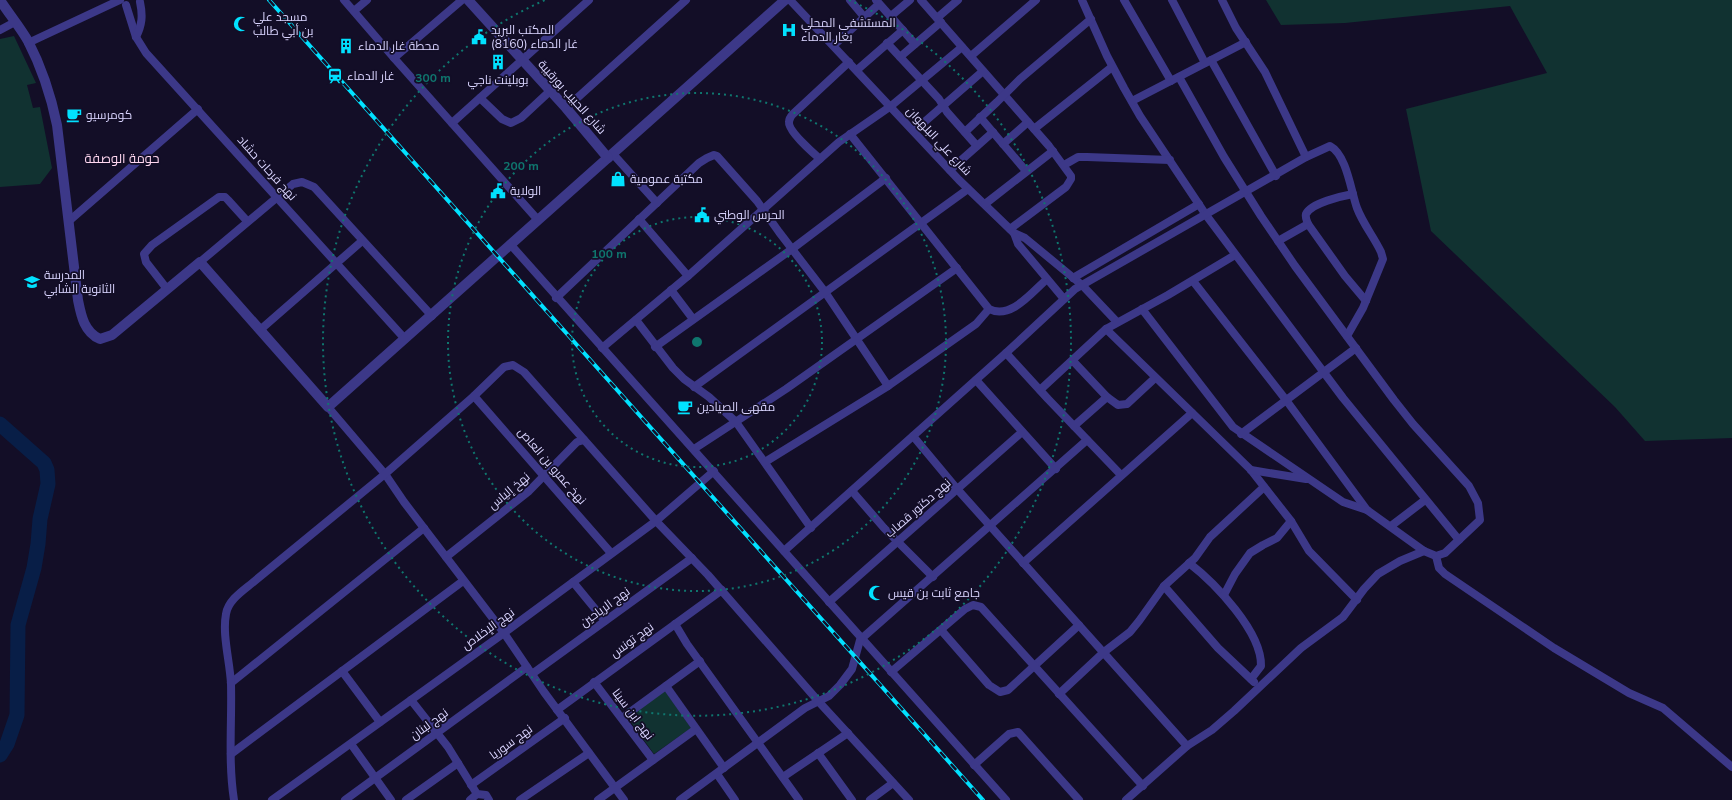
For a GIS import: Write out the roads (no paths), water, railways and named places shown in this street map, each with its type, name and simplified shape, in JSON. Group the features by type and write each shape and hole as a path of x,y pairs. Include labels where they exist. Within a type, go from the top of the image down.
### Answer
{"street":[{"path":"0,0 28,43 44,77 57,125 80,312 85,324 94,336 100,339 112,335 247,221 293,184 298,182 306,183 314,188 432,316"},
{"path":"344,0 538,220"},
{"path":"354,11 367,0"},
{"path":"394,58 462,0"},
{"name":"شارع الحبيب بورقيبة","path":"468,0 521,61 611,156"},
{"path":"452,123 589,0"},
{"path":"566,108 686,0"},
{"path":"328,407 432,316 510,244 611,156 785,0"},
{"name":"شارع علي البلهوان","path":"790,0 968,189 1012,231 1022,236 1082,285 1117,322"},
{"path":"891,16 910,0"},
{"path":"921,0 1053,150 1064,165 1071,179 1066,187 1012,231 1018,244 1064,299"},
{"path":"900,57 915,44 958,0"},
{"path":"971,56 1036,0"},
{"path":"1082,0 1112,67 1132,101 1206,215 1363,424 1459,540"},
{"path":"1124,0 1171,81"},
{"path":"1172,0 1276,176"},
{"path":"1222,0 1264,72 1306,157"},
{"path":"28,43 122,2 134,6 141,1"},
{"path":"136,37 142,25 141,1"},
{"path":"853,1 865,18"},
{"name":"نهج فرحات حشاد","path":"122,2 136,37 146,53 405,339"},
{"path":"834,45 865,18 878,2 915,44"},
{"path":"965,132 1020,78 1091,19"},
{"path":"0,30 15,22"},
{"path":"857,70 903,30"},
{"path":"1132,101 1246,42"},
{"path":"887,43 977,146"},
{"path":"602,348 688,276 820,159 850,134 891,106 962,46"},
{"path":"820,159 794,132 790,127 789,121 793,114 849,62"},
{"path":"1034,129 1112,67"},
{"path":"914,131 983,71"},
{"path":"1142,309 1219,411 1241,434 1343,502 1367,510 1424,551 1436,556 1444,553 1480,520 1478,503 1469,486 1413,424 1278,241 1246,193 1179,77"},
{"path":"480,98 502,119 510,124 521,118 550,92"},
{"path":"68,221 198,109"},
{"path":"980,117 1026,172"},
{"path":"1004,144 1028,122"},
{"path":"950,170 993,132"},
{"path":"850,134 989,309 997,312 1009,310 1048,279"},
{"path":"784,551 1006,353 1064,299 1082,285 1325,147 1332,147 1338,154 1345,168 1357,208 1381,252 1383,259 1366,301 1347,336"},
{"path":"984,204 1053,150"},
{"path":"556,298 700,163 714,155 717,156 750,192 825,292 888,386"},
{"path":"611,156 657,203"},
{"path":"1064,165 1078,158 1086,157 1170,160"},
{"path":"655,347 792,249 886,178"},
{"path":"694,387 968,189"},
{"path":"1354,194 1333,199 1311,210 1306,214 1306,217 1308,224 1345,276 1366,301"},
{"path":"167,289 146,262 144,254 152,245 219,197 225,197 247,221"},
{"path":"1074,278 1199,204"},
{"path":"639,219 688,276"},
{"path":"1278,241 1308,224"},
{"path":"260,330 362,241"},
{"path":"510,244 556,298 694,449 1006,800"},
{"path":"1040,390 1106,329 1193,281 1235,255"},
{"path":"200,262 385,474 463,581 504,633 557,710 565,718 624,800"},
{"path":"694,449 736,422 957,268"},
{"path":"1193,281 1286,400 1367,510"},
{"path":"671,290 693,319"},
{"path":"765,462 888,386 976,324 989,309"},
{"path":"636,320 655,347 673,368 694,387 709,397 736,422 811,528"},
{"path":"1106,329 1251,470 1291,521 1309,551 1357,600"},
{"path":"1241,434 1356,348"},
{"path":"1006,353 1121,475"},
{"path":"1073,360 1107,397 1118,405 1127,404 1155,378"},
{"path":"234,800 231,774 231,683 225,627 228,606 251,584 385,474 474,396 504,367 510,365 516,366 524,372 656,521 722,590 819,702 909,800"},
{"path":"976,380 1056,469"},
{"name":"نهخ عمرو بن العاص","path":"474,396 611,553"},
{"path":"1074,426 1107,397"},
{"path":"1023,563 1192,413"},
{"name":"نهج دكتور قصاب","path":"829,602 958,490 1022,432"},
{"path":"913,436 958,490 1187,746"},
{"name":"نهخ إلياس","path":"446,557 545,476 551,468 578,442 584,440"},
{"path":"680,800 805,708 819,702 835,691 852,669 859,642 862,639 897,606 933,577 1087,440"},
{"path":"1251,470 1311,480"},
{"name":"نهج الإخلاص","path":"272,800 504,633 656,521 714,472"},
{"path":"1059,694 1104,652 1130,632 1140,621 1164,586 1189,563 1214,532 1264,487"},
{"path":"852,491 884,528 933,577"},
{"path":"1391,526 1426,500"},
{"path":"1224,595 1242,562 1250,553 1263,544 1278,538 1291,521"},
{"path":"231,683 424,528"},
{"path":"1126,800 1187,746 1212,730 1301,648 1343,618 1378,574 1424,551"},
{"path":"1436,556 1439,568 1445,574 1554,648 1629,693 1663,708 1732,767"},
{"name":"نهج الرياحين","path":"532,674 692,558"},
{"path":"1189,563 1224,595 1257,644 1261,666 1251,679"},
{"path":"232,754 463,581"},
{"path":"573,582 605,621"},
{"path":"1164,586 1218,648 1260,687"},
{"name":"نهج تونس","path":"557,710 722,590"},
{"path":"891,672 970,606 981,606 1143,786"},
{"path":"675,624 799,800"},
{"path":"941,630 989,685 996,691 1000,692 1008,690 1079,625"},
{"path":"622,718 700,661"},
{"name":"نهج لبنان","path":"345,800 527,667"},
{"path":"342,671 380,722"},
{"name":"نهج ابن سينا","path":"594,682 653,760"},
{"path":"666,686 724,768"},
{"path":"411,700 436,734 448,747 466,774 471,786 478,794 486,795 489,800"},
{"name":"نهج سوريا","path":"471,786 565,718"},
{"path":"598,800 696,728"},
{"path":"974,765 1009,734 1018,732 1079,800"},
{"path":"783,777 848,733"},
{"path":"351,744 391,800"},
{"path":"520,800 589,753"},
{"path":"818,753 852,800"},
{"path":"406,800 458,763"},
{"path":"716,774 735,800"},
{"path":"870,800 894,783"},
{"path":"470,800 478,794"}],"waterway":[{"path":"0,424 44,463 47,470 48,484 40,519 34,568 18,625 17,715 7,744 0,755"}],"railway":[{"path":"269,0 983,800"}],"place":[{"name":"مسجد علي بن أبي طالب","path":"241,24"},
{"name":"المستشفى المحلي بغار الدماء","path":"789,30"},
{"name":"المكتب البريد غار الدماء (8160)","path":"479,37"},
{"name":"محطة غار الدماء","path":"346,46"},
{"name":"بوبلينت ناجي","path":"498,62"},
{"name":"غار الدماء","path":"335,76"},
{"name":"كومرسيو","path":"74,115"},
{"name":"مكتبة عمومية","path":"618,179"},
{"name":"الولاية","path":"498,191"},
{"name":"الحرس الوطني","path":"702,215"},
{"name":"المدرسة الثانوية الشابي","path":"32,282"},
{"name":"مقهى الصيادين","path":"685,407"},
{"name":"جامع ثابت بن قیس","path":"876,593"}],"district":[{"name":"حومة الوصفة","path":"122,158"}]}
